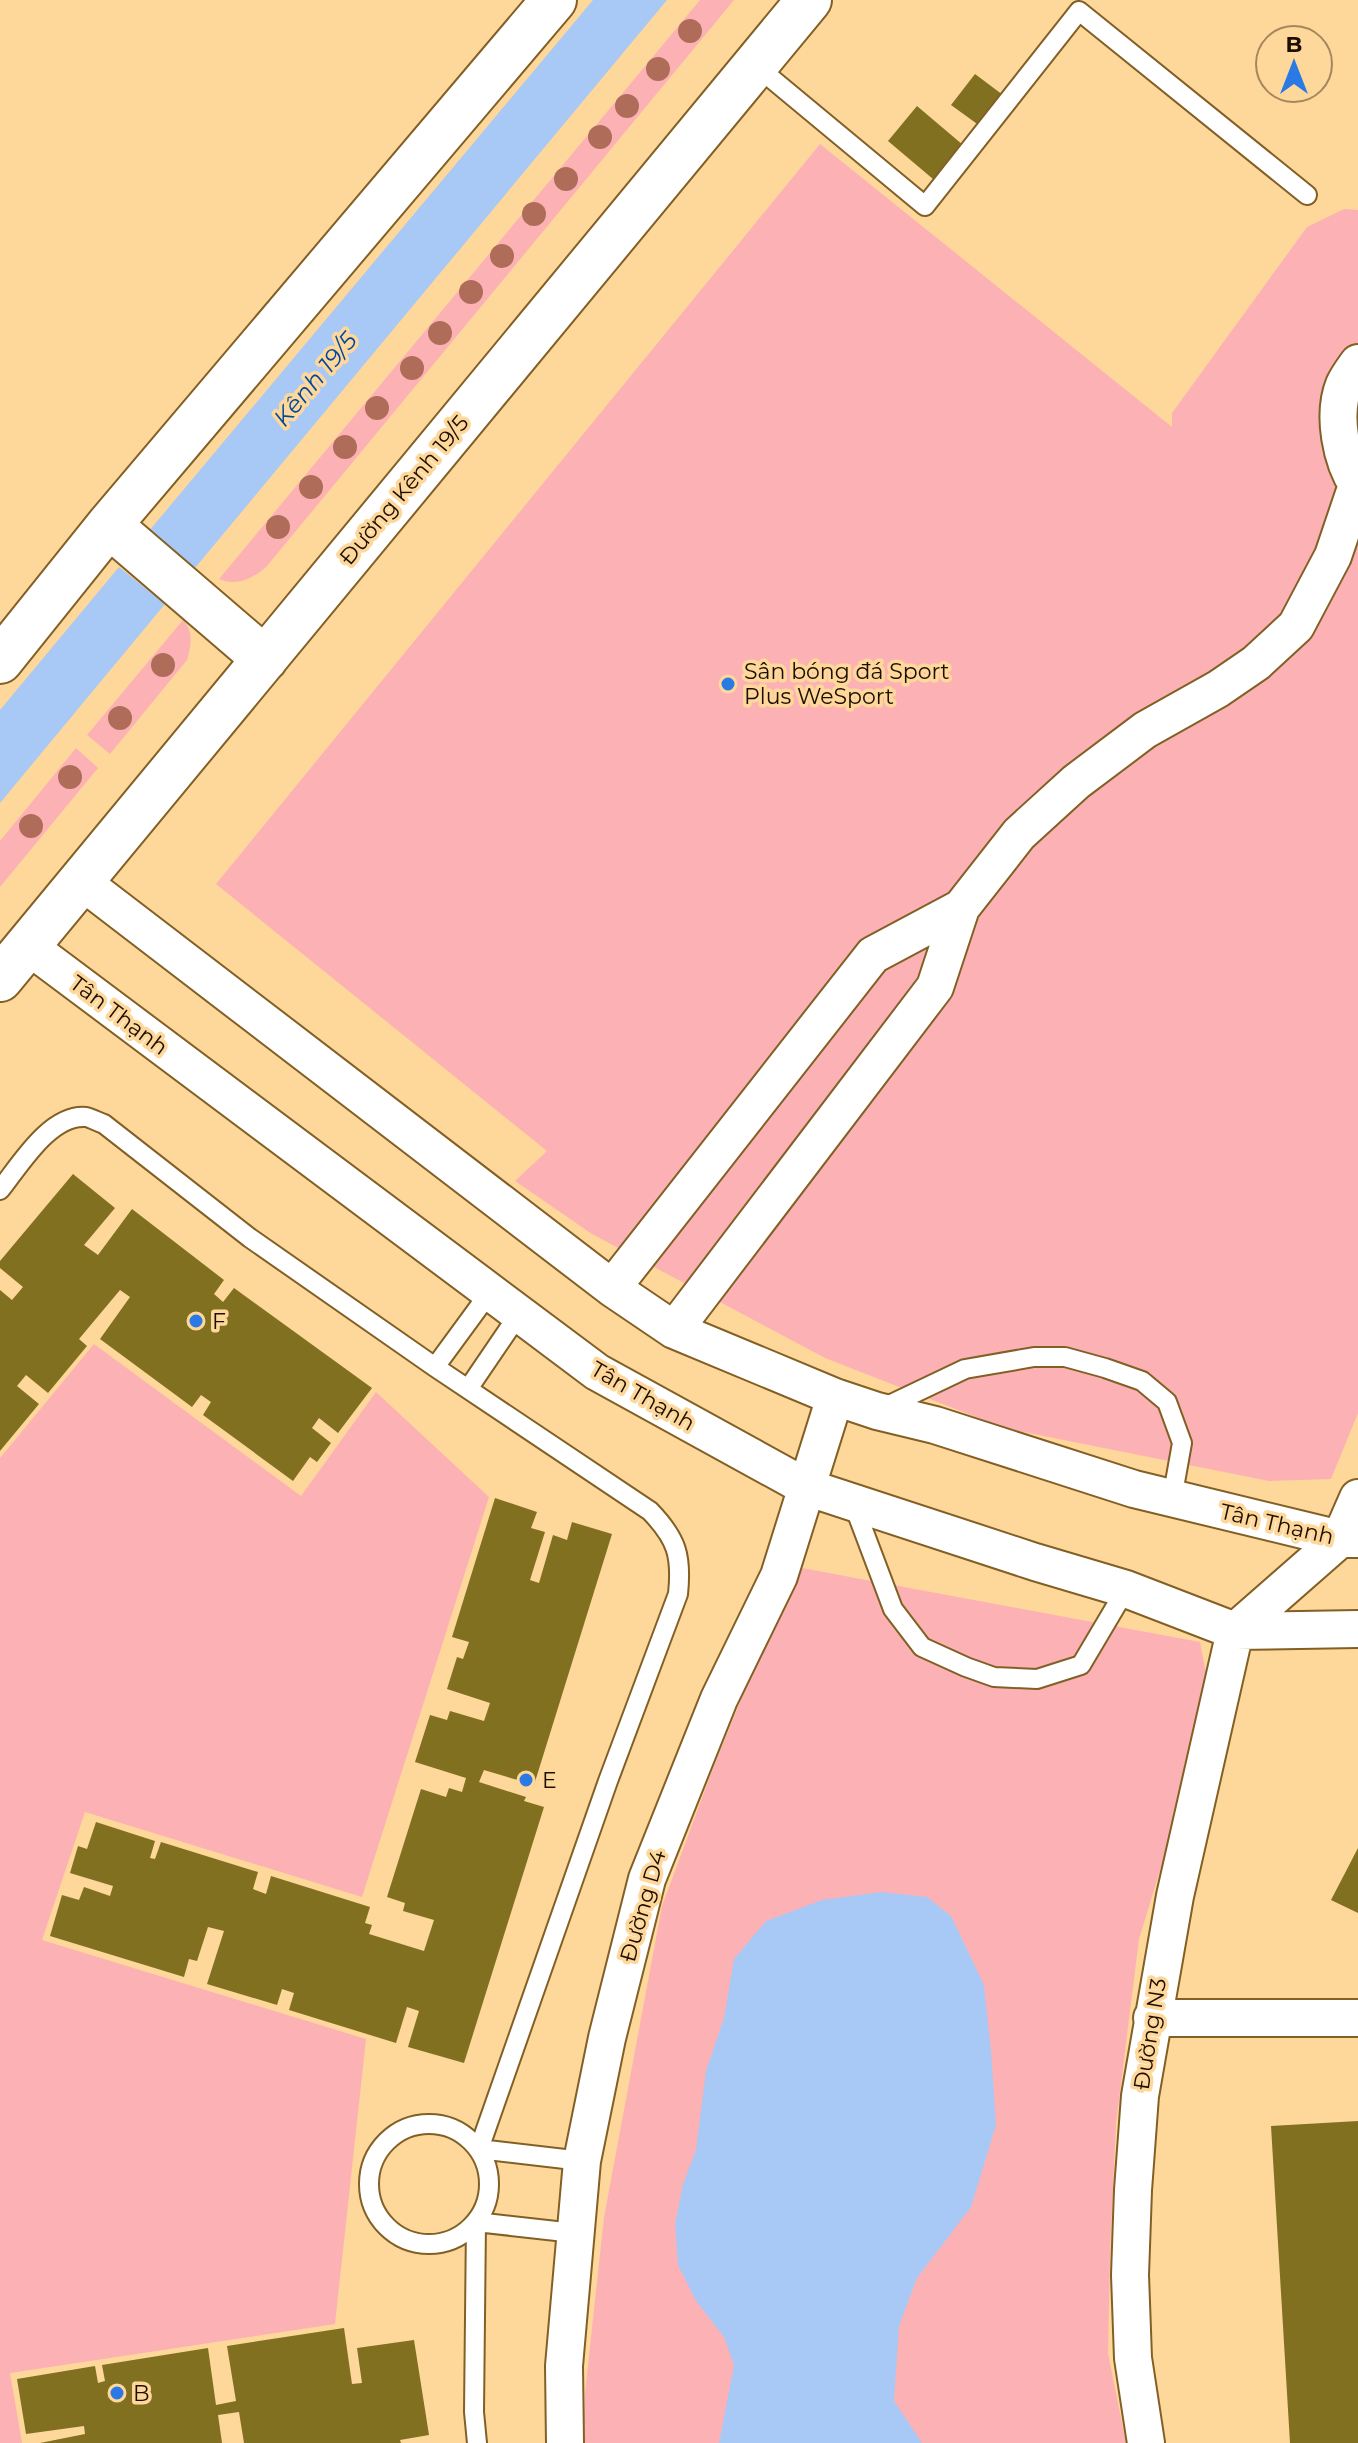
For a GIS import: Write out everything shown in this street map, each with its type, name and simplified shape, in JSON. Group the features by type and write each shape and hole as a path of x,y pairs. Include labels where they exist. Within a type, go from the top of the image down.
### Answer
{"street":[{"path":"0,661 122,537 554,0"},
{"name":"Đường Kênh 19/5","path":"0,979 809,0"},
{"path":"674,1330 935,987 961,908 1019,834 1076,782 1145,730 1218,689 1256,663 1296,626 1333,556 1357,486 1346,460 1339,411 1344,386 1358,363"},
{"path":"122,537 265,659"},
{"name":"Tân Thạnh","path":"81,881 612,1288 674,1330 835,1397 877,1411 935,1425 1172,1499 1349,1539"},
{"path":"612,1288 873,955 961,908"},
{"name":"Tân Thạnh","path":"28,946 597,1372 806,1487 1126,1589 1235,1631 1358,1629"},
{"name":"Đường D4","path":"565,2443 564,2366 582,2161 607,2038 647,1879 719,1699 779,1576 835,1397"},
{"path":"1235,1631 1349,1539 1358,1498"},
{"name":"Đường N3","path":"1146,2443 1133,2358 1130,2275 1140,2096 1175,1896 1235,1631"},
{"path":"1152,2018 1358,2018"}],"lane":[{"path":"755,65 925,206 1079,11 1307,195"},
{"path":"0,1190 47,1132 63,1120 86,1117 104,1124 250,1238 650,1511 665,1526 677,1547 681,1570 672,1615 608,1781 479,2149"},
{"path":"435,1367 490,1292"},
{"path":"468,1389 519,1314"},
{"path":"877,1411 965,1369 1034,1357 1065,1357 1105,1368 1142,1381 1167,1402 1182,1443 1172,1499"},
{"path":"853,1503 893,1609 922,1647 994,1677 1037,1679 1081,1665 1126,1589"},
{"path":"426,2124 447,2127 465,2135 479,2149 487,2167 490,2186 486,2205 476,2222 461,2235 444,2243 424,2245 405,2240 388,2229 375,2213 368,2193 369,2174 376,2155 389,2138 406,2128 426,2124"},
{"path":"479,2149 582,2161"},
{"path":"476,2222 574,2233"},
{"path":"476,2222 474,2412 477,2443"}],"shaded area":[{"path":"700,0 734,0 267,566 245,580 232,582 219,579"},
{"path":"820,144 1172,427 1172,413 1307,227 1344,209 1358,210 1358,1413 1331,1479 1269,1481 1004,1428 825,1358 592,1234 515,1181 547,1151 216,884"},
{"path":"183,620 190,634 187,660 110,754 87,735"},
{"path":"76,748 98,768 0,887 0,841"},
{"path":"94,1344 301,1496 376,1392 489,1497 362,1897 85,1812 42,1940 366,2039 335,2324 10,2373 22,2443 0,2443 0,1458"},
{"path":"802,1568 1200,1642 1207,1679 1193,1763 1139,1939 1116,2124 1108,2353 1126,2443 583,2443 585,2393 604,2217 662,1906 768,1633"}],"water":[{"name":"Kênh 19/5","path":"593,0 667,0 195,568 149,531"},
{"path":"119,567 165,604 0,803 0,710"},
{"path":"881,1892 927,1897 951,1916 984,1985 991,2051 996,2125 971,2207 917,2278 899,2326 894,2401 922,2443 719,2443 734,2365 724,2337 696,2301 678,2265 675,2224 683,2184 696,2150 706,2071 724,2018 734,1959 766,1921 822,1900"}],"building":[{"path":"975,74 1003,95 980,126 951,105"},
{"path":"917,106 963,145 933,179 888,141"},
{"name":"F","path":"73,1174 115,1208 84,1245 98,1255 132,1209 224,1280 214,1294 223,1302 234,1288 372,1388 338,1433 319,1418 312,1428 331,1443 317,1462 310,1457 293,1481 203,1415 211,1402 201,1395 192,1407 100,1339 130,1297 120,1290 79,1339 87,1346 48,1393 26,1375 17,1386 39,1404 0,1451 0,1290 12,1300 23,1287 0,1268 0,1261"},
{"name":"E","path":"495,1498 537,1512 531,1528 545,1532 530,1580 539,1583 553,1535 567,1540 572,1522 612,1534 534,1785 484,1770 479,1782 526,1797 524,1801 544,1807 464,2063 408,2047 419,2011 407,2007 396,2043 289,2010 294,1993 282,1989 277,2005 207,1984 224,1931 208,1927 197,1961 189,1959 184,1977 50,1936 62,1895 79,1900 84,1887 110,1896 113,1886 70,1873 78,1846 87,1849 96,1822 155,1841 150,1858 155,1859 161,1842 258,1872 253,1889 266,1894 271,1876 370,1907 365,1923 372,1925 369,1934 424,1951 434,1920 403,1911 405,1903 387,1897 421,1789 446,1797 449,1788 462,1792 466,1778 415,1762 430,1715 447,1720 450,1711 484,1721 490,1703 447,1689 457,1657 463,1659 469,1642 452,1637"},
{"path":"1358,1848 1358,1913 1331,1900"},
{"path":"1358,2121 1358,2443 1290,2443 1271,2126"},
{"name":"B","path":"344,2328 352,2384 362,2383 357,2348 414,2340 429,2435 400,2440 401,2443 244,2443 239,2412 218,2415 222,2443 40,2443 85,2434 84,2426 26,2434 17,2379 95,2366 98,2383 105,2381 102,2365 208,2348 216,2405 236,2401 227,2346"}],"place":[{"name":"Sân bóng đá Sport Plus WeSport","path":"728,684"},
{"name":"F","path":"196,1321"},
{"name":"E","path":"526,1780"},
{"name":"B","path":"117,2393"}]}
